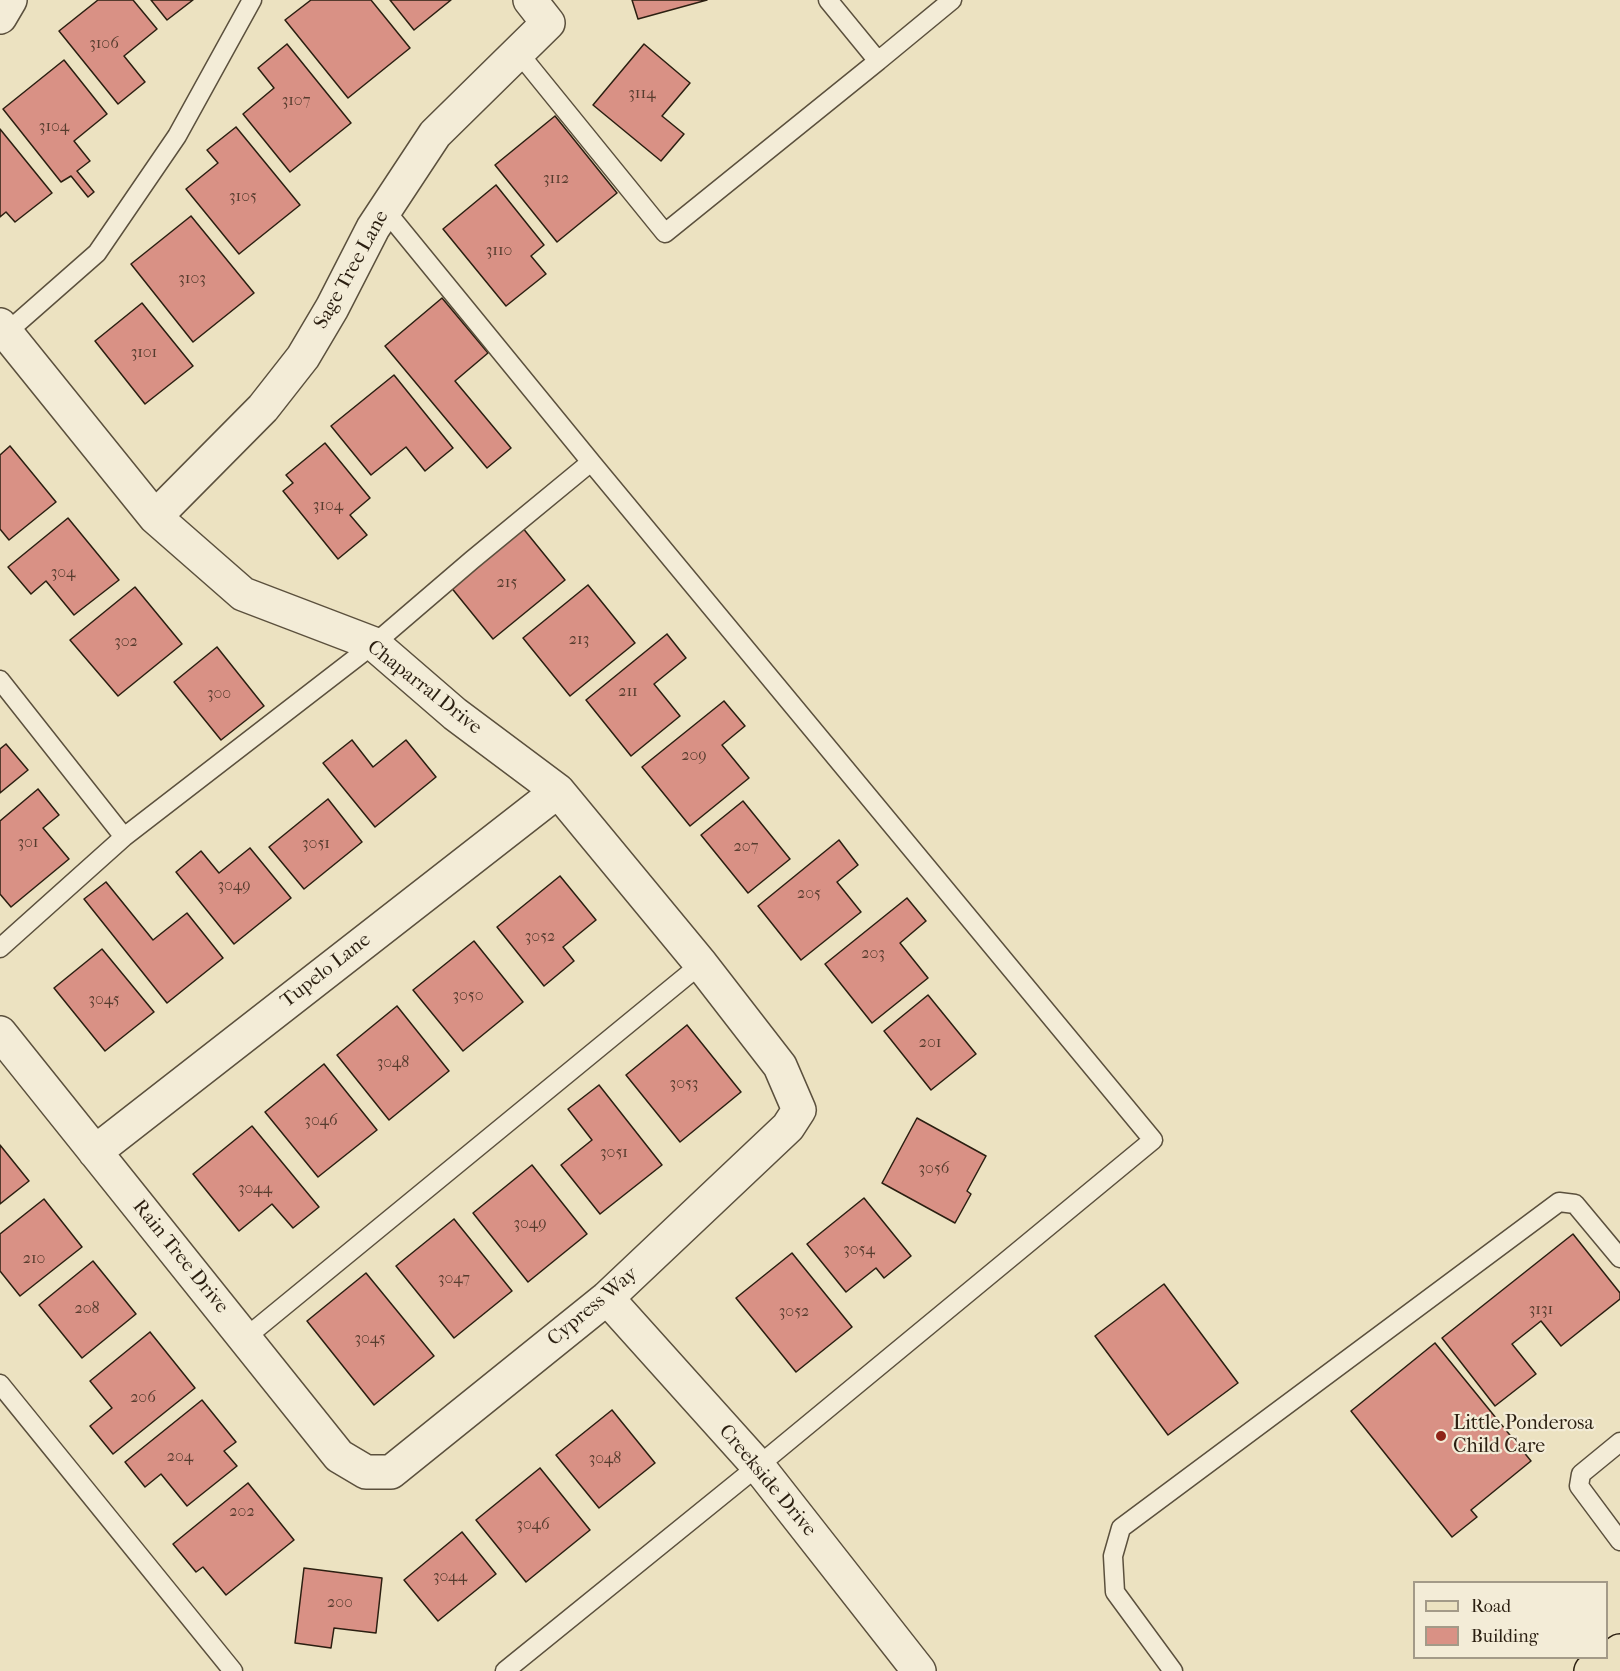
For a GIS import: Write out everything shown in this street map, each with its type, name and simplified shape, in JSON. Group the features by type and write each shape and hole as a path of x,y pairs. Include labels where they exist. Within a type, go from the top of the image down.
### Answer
{"main road":[{"path":"1591,1671 1620,1651"}],"street":[{"path":"0,17 10,0"},
{"name":"Sage Tree Lane","path":"155,517 263,408 303,357 332,308 373,228 435,134 518,52 539,12"},
{"name":"Chaparral Drive","path":"3,329 155,517 243,594 374,644 455,714 558,791 701,964 780,1066 799,1110"},
{"name":"Tupelo Lane","path":"95,1152 558,791"},
{"name":"Rain Tree Drive","path":"0,1033 339,1456 366,1473"},
{"name":"Cypress Way","path":"366,1473 391,1472 607,1298 788,1127 799,1110"},
{"name":"Creekside Drive","path":"607,1298 758,1466 920,1671"}],"lane":[{"path":"3,329 97,253 177,135 252,0"},
{"path":"828,0 878,61"},
{"path":"518,52 665,233 952,0"},
{"path":"385,210 1153,1140 505,1671"},
{"path":"0,948 124,837 374,644 591,462"},
{"path":"0,680 124,837"},
{"path":"245,1338 701,964"},
{"path":"1173,1671 1115,1592 1113,1556 1121,1528 1559,1202 1575,1204 1620,1258"},
{"path":"0,1384 233,1671"},
{"path":"1620,1442 1581,1474 1580,1486 1620,1541"}],"building":[{"path":"98,0 133,0 157,29 124,56 145,82 118,104 59,31"},
{"path":"151,0 193,0 167,20"},
{"path":"311,0 371,0 410,48 348,98 285,20"},
{"path":"390,0 451,0 414,30"},
{"path":"632,0 707,0 638,19"},
{"path":"287,44 351,123 290,172 243,114 274,88 258,68"},
{"path":"644,44 690,83 662,116 684,134 661,161 593,105"},
{"path":"64,60 107,114 74,141 90,161 77,171 94,192 88,197 71,176 61,182 3,109"},
{"path":"555,116 617,193 557,242 495,165"},
{"path":"236,127 300,205 239,254 186,189 218,163 207,150"},
{"path":"0,129 52,193 15,222 6,212 0,217"},
{"path":"496,185 544,245 531,256 546,274 506,306 443,229"},
{"path":"191,216 254,293 193,342 131,264"},
{"path":"442,298 488,353 455,381 511,448 487,468 385,346"},
{"path":"142,303 193,366 145,404 95,341"},
{"path":"394,375 453,448 425,471 406,447 371,475 331,426"},
{"path":"325,443 370,498 350,515 367,535 338,559 283,491 293,483 286,475"},
{"path":"10,446 56,502 9,540 0,529 0,455"},
{"path":"68,518 119,580 74,615 46,581 31,594 8,567"},
{"path":"522,527 565,580 493,639 450,586"},
{"path":"588,585 635,643 570,696 523,638"},
{"path":"135,587 182,644 118,696 70,640"},
{"path":"667,634 686,658 654,684 680,716 631,756 586,700"},
{"path":"217,647 264,706 221,740 174,682"},
{"path":"724,701 745,726 722,745 749,778 690,826 642,767"},
{"path":"352,740 373,767 406,740 436,777 375,827 323,763"},
{"path":"6,744 28,770 0,793 0,749"},
{"path":"38,789 59,815 43,828 69,859 11,907 0,894 0,821"},
{"path":"328,799 362,842 304,889 269,847"},
{"path":"743,801 790,859 748,893 701,835"},
{"path":"839,840 858,865 837,882 861,912 801,960 758,906"},
{"path":"250,848 291,898 234,944 176,872 201,851 219,873"},
{"path":"560,876 596,920 563,947 574,961 544,986 497,927"},
{"path":"106,882 153,940 187,913 223,958 167,1003 84,899"},
{"path":"907,898 926,921 900,943 928,978 872,1023 825,964"},
{"path":"474,941 523,1002 463,1051 413,990"},
{"path":"102,949 154,1012 105,1051 54,988"},
{"path":"928,995 976,1054 931,1090 884,1031"},
{"path":"397,1006 449,1071 389,1120 337,1055"},
{"path":"687,1025 741,1092 680,1142 626,1075"},
{"path":"324,1064 377,1130 318,1177 265,1112"},
{"path":"599,1085 662,1165 600,1214 561,1165 592,1140 568,1109"},
{"path":"917,1118 986,1156 967,1191 971,1194 955,1223 882,1183"},
{"path":"252,1126 319,1207 293,1228 272,1204 239,1231 193,1174"},
{"path":"0,1145 29,1181 0,1204"},
{"path":"532,1165 587,1234 528,1282 473,1213"},
{"path":"864,1198 911,1256 884,1278 876,1268 846,1292 807,1244"},
{"path":"44,1199 82,1247 20,1296 0,1271 0,1234"},
{"path":"454,1219 512,1291 454,1338 396,1266"},
{"name":"Little Ponderosa Child Care","path":"1573,1234 1620,1293 1620,1299 1561,1346 1541,1321 1512,1344 1536,1374 1495,1406 1442,1338"},
{"path":"792,1253 852,1327 796,1372 736,1298"},
{"path":"93,1261 136,1314 82,1358 39,1305"},
{"path":"366,1273 434,1356 374,1405 307,1321"},
{"path":"1164,1284 1238,1383 1168,1435 1095,1336"},
{"path":"150,1332 195,1388 113,1454 90,1426 112,1408 90,1381"},
{"name":"Little Ponderosa Child Care","path":"1435,1343 1531,1461 1471,1510 1477,1517 1452,1537 1351,1411"},
{"path":"202,1400 236,1442 224,1451 237,1466 187,1506 161,1474 145,1487 125,1462"},
{"path":"612,1410 655,1463 599,1508 556,1455"},
{"path":"540,1468 590,1530 526,1582 476,1520"},
{"path":"248,1483 294,1540 226,1595 203,1567 196,1572 173,1544"},
{"path":"462,1532 496,1574 438,1621 404,1580"},
{"path":"304,1568 382,1578 376,1633 334,1628 331,1648 295,1643"}],"place":[{"name":"Little Ponderosa Child Care","path":"1441,1436"}]}
